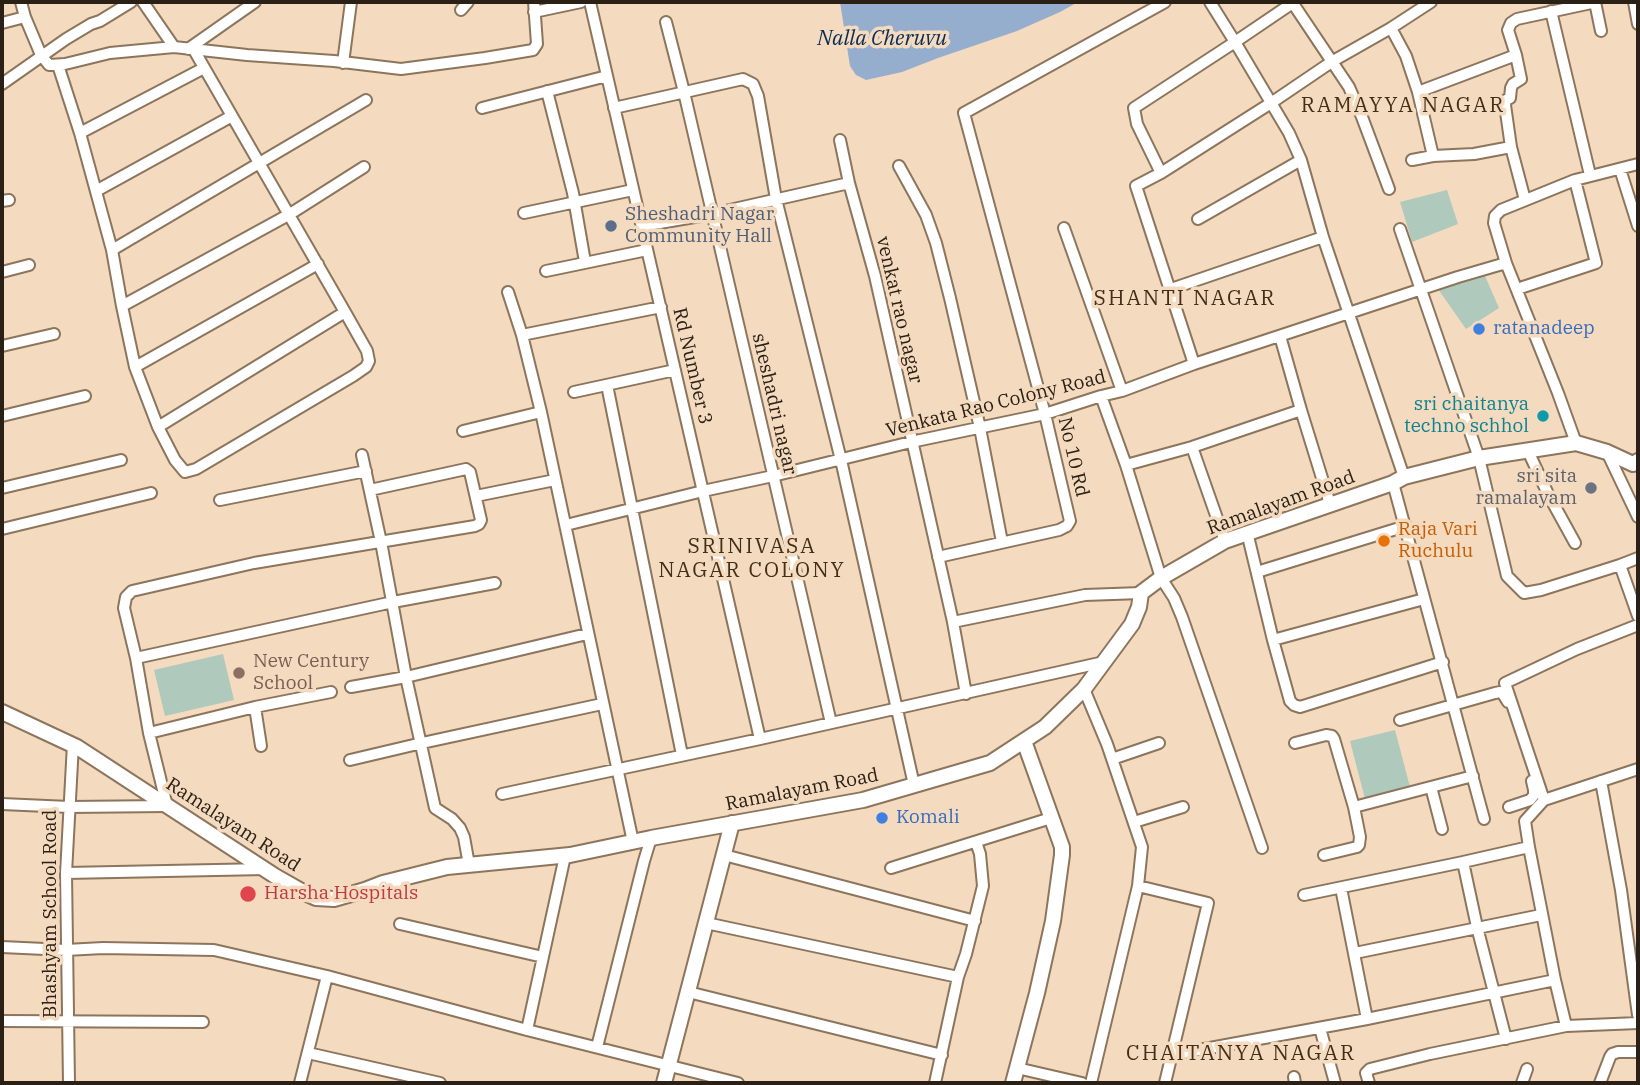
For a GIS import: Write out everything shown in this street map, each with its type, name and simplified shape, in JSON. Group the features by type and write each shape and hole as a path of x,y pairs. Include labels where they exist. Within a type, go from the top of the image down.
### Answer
{"street":[{"path":"21,2 41,55 49,65 110,53 174,47 401,69 533,50 537,44 534,7 581,2"},
{"path":"91,24 97,15 118,2"},
{"path":"2,84 41,55 131,2"},
{"path":"143,2 174,47"},
{"path":"191,50 255,2"},
{"path":"343,63 351,2"},
{"name":"Rd Number 3","path":"590,2 760,739"},
{"name":"No 10 Rd","path":"938,557 1059,530 1070,521 1045,414 964,113 1165,2"},
{"path":"1210,2 1289,133 1300,160 1399,480 1406,526 1424,599 1484,819"},
{"path":"1161,173 1137,124 1134,108 1293,2 1349,87 1389,189"},
{"path":"1194,364 1136,186 1161,173 1333,61 1431,2"},
{"path":"1525,200 1511,147 1505,105 1510,98 1513,84 1521,79 1508,30 1511,23 1517,19 1595,2 1601,32"},
{"path":"1634,2 1638,24"},
{"path":"1550,11 1590,175"},
{"path":"2,23 25,17"},
{"name":"sheshadri nagar","path":"666,22 831,723"},
{"path":"1391,28 1406,56 1419,92 1433,156"},
{"path":"58,65 112,250 135,367 159,427 175,460 185,472 196,469 353,376 366,367 369,361 290,214 191,50"},
{"path":"1419,92 1516,55"},
{"path":"80,133 204,68"},
{"path":"482,108 607,76"},
{"path":"614,108 743,79 753,84 758,96 776,199 841,460 914,785"},
{"path":"547,91 575,202 585,262"},
{"path":"112,250 366,100"},
{"path":"96,191 232,116"},
{"name":"venkat rao nagar","path":"840,140 874,275 953,622 966,694"},
{"path":"1412,160 1474,154 1511,147"},
{"path":"1198,219 1300,160"},
{"path":"1576,443 1506,263 1494,223 1495,216 1501,209 1575,180 1638,164"},
{"path":"900,166 936,243 980,428 1002,542"},
{"path":"122,306 290,214 364,167"},
{"path":"1620,169 1638,226"},
{"path":"1517,289 1596,263 1575,180"},
{"path":"642,226 712,214 849,183"},
{"path":"524,213 634,190"},
{"path":"1064,228 1122,391"},
{"path":"1400,229 1479,458 1507,576 1524,593 1541,590 1638,558"},
{"path":"1168,290 1322,237"},
{"path":"546,271 647,250"},
{"name":"Venkata Rao Colony Road","path":"566,525 911,442 1045,414 1122,391 1194,364 1506,263"},
{"path":"135,367 318,264"},
{"path":"2,272 29,265"},
{"path":"508,292 541,412 633,842"},
{"path":"522,335 661,307"},
{"path":"159,427 345,312"},
{"path":"2,346 54,334"},
{"path":"1280,336 1329,505"},
{"path":"574,392 675,370"},
{"path":"607,385 682,755"},
{"path":"2,416 85,396"},
{"path":"1101,396 1126,465 1161,578 1182,617 1262,848"},
{"path":"1126,465 1192,447 1301,410"},
{"path":"463,431 541,412"},
{"name":"Ramalayam Road","path":"2,712 73,744 266,869 316,898 334,899 447,867 565,856 863,800 989,763 1045,727 1084,689 1132,624 1141,593 1161,578 1225,541 1399,480 1479,458 1576,443 1607,452 1636,465"},
{"path":"1192,447 1225,541"},
{"path":"1528,451 1575,542"},
{"path":"1607,452 1638,517"},
{"path":"362,455 435,808 460,828 469,865"},
{"path":"2,488 121,460"},
{"path":"2,804 69,807 167,806 124,608 125,597 132,591 254,563 477,525 481,520 467,469 370,490"},
{"path":"220,500 366,471"},
{"path":"476,496 555,480"},
{"path":"2,529 152,493"},
{"path":"1257,572 1406,526"},
{"path":"1247,533 1273,640 1290,701 1294,705 1300,706 1443,662"},
{"path":"1620,565 1638,616"},
{"path":"136,658 393,602 495,583"},
{"path":"953,622 1085,595 1141,593"},
{"path":"1273,640 1424,599"},
{"path":"1544,800 1505,683 1577,649 1638,625"},
{"path":"351,687 406,677 587,634"},
{"path":"502,793 1104,662"},
{"path":"1084,689 1143,846 1138,886 1091,1083"},
{"path":"149,733 331,692"},
{"path":"1400,719 1500,692 1507,699 1534,790 1530,800 1509,807"},
{"path":"350,760 603,704"},
{"path":"255,707 261,746"},
{"path":"1295,743 1326,735 1334,738 1353,807 1360,837 1359,845 1324,855"},
{"path":"1013,1083 1053,921 1062,847 1024,741"},
{"path":"1112,759 1159,743"},
{"name":"Bhashyam School Road","path":"69,1083 66,873 73,744"},
{"path":"1566,1026 1541,915 1525,821 1544,800 1638,769"},
{"path":"1353,807 1473,776"},
{"path":"1601,781 1621,890 1638,1015"},
{"path":"1431,787 1442,829"},
{"path":"1134,822 1183,807"},
{"path":"891,868 1051,818"},
{"path":"664,1083 732,823"},
{"path":"597,1047 652,838"},
{"path":"935,1083 958,977 983,886 980,853 976,842"},
{"path":"1304,895 1529,847"},
{"path":"724,855 975,921"},
{"path":"527,1030 565,856"},
{"path":"1463,862 1506,1039"},
{"path":"66,873 266,869"},
{"path":"1138,886 1208,904 1165,1083"},
{"path":"1341,888 1367,1019"},
{"path":"1354,953 1541,915"},
{"path":"706,923 958,977"},
{"path":"400,924 542,957"},
{"path":"2,947 214,950 327,976 738,1083"},
{"path":"300,1083 327,976"},
{"path":"1172,1055 1367,1019 1555,980"},
{"path":"688,992 942,1055"},
{"path":"2,1021 203,1022"},
{"path":"1369,1083 1366,1073 1375,1068 1430,1054 1566,1026 1638,1023"},
{"path":"1320,1028 1335,1083"},
{"path":"1600,1083 1612,1054 1638,1052 1638,1039"},
{"path":"308,1053 440,1083"},
{"path":"1017,1068 1082,1083"},
{"path":"1522,1083 1527,1069"}],"green space":[{"path":"1447,190 1458,224 1412,242 1400,202"},
{"path":"1485,276 1499,308 1466,329 1438,289"},
{"path":"223,654 234,700 165,716 154,670"},
{"path":"1395,730 1410,787 1365,799 1350,741"}],"water":[{"name":"Nalla Cheruvu","path":"840,2 1078,2 1017,31 902,72 866,80 856,75 850,66"}],"place":[{"name":"Sheshadri Nagar Community Hall","path":"611,226"},
{"name":"ratanadeep","path":"1479,329"},
{"name":"sri chaitanya techno schhol","path":"1543,416"},
{"name":"sri sita ramalayam","path":"1591,488"},
{"name":"Raja Vari Ruchulu","path":"1384,541"},
{"name":"New Century School","path":"239,673"},
{"name":"Komali","path":"882,818"},
{"name":"Harsha Hospitals","path":"248,894"}],"district":[{"name":"RAMAYYA NAGAR","path":"1403,106"},
{"name":"SHANTI NAGAR","path":"1185,299"},
{"name":"SRINIVASA NAGAR COLONY","path":"752,559"},
{"name":"CHAITANYA NAGAR","path":"1241,1054"}]}
